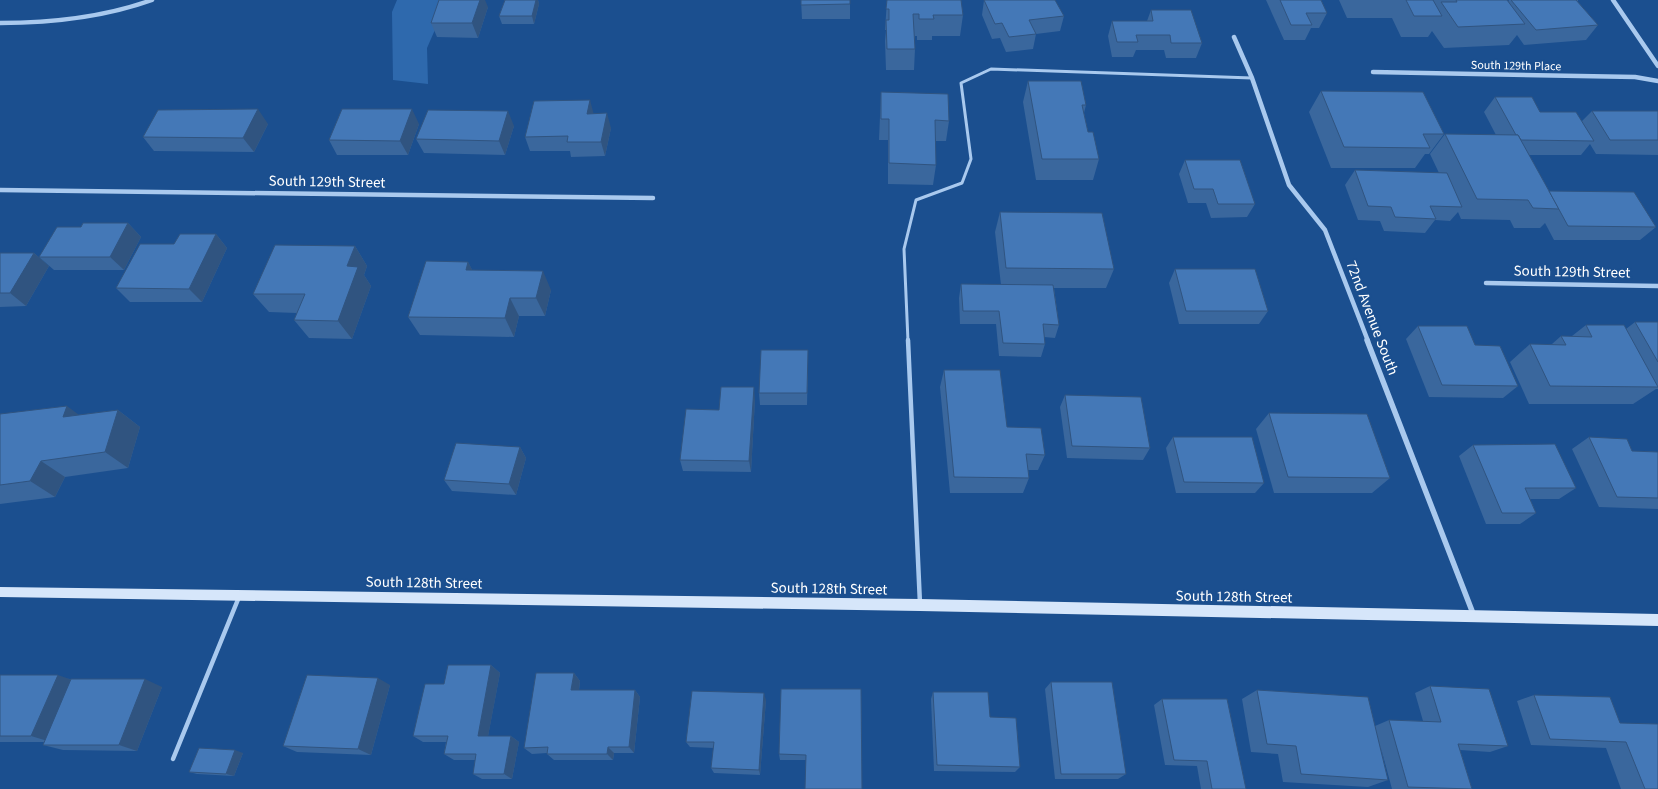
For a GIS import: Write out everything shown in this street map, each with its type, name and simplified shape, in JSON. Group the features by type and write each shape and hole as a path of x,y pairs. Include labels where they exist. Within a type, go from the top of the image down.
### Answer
{"street":[{"path":"0,23 62,22 102,15 152,0"},
{"path":"1613,0 1658,66"},
{"name":"72nd Avenue South","path":"1234,37 1252,78 1289,185 1325,230 1475,617"},
{"name":"South 129th Place","path":"1373,72 1635,77 1658,81"},
{"name":"South 129th Street","path":"0,190 653,198"},
{"name":"South 129th Street","path":"1486,283 1658,286"},
{"name":"South 128th Street","path":"0,592 920,605 1658,620"}],"lane":[{"path":"920,605 904,250 916,200 962,182 971,159 961,83 991,69 1252,78"},
{"path":"173,759 240,595"}],"shaded area":[{"path":"397,0 448,0 427,48 428,84 393,80 392,12"}],"building":[{"path":"439,0 480,0 472,23 431,23"},
{"path":"505,0 536,0 532,16 499,16"},
{"path":"801,0 850,0 850,4 801,5"},
{"path":"887,0 961,0 963,15 933,15 934,19 919,19 919,14 913,14 915,49 887,49 886,20 889,20 889,9 886,9"},
{"path":"984,0 1055,0 1064,16 1029,20 1036,34 1009,37 1002,23 995,24"},
{"path":"1280,0 1321,0 1327,13 1306,13 1312,25 1291,25"},
{"path":"1406,0 1433,0 1442,16 1414,16"},
{"path":"1456,0 1507,0 1525,24 1458,27 1441,2 1457,2"},
{"path":"1511,0 1576,0 1598,25 1536,30"},
{"path":"1151,10 1191,10 1202,43 1171,43 1170,35 1136,35 1138,42 1117,42 1112,21 1153,21"},
{"path":"1028,81 1081,81 1086,105 1082,105 1088,132 1093,132 1099,159 1042,159"},
{"path":"1321,91 1423,92 1444,134 1423,134 1430,148 1344,147"},
{"path":"881,92 948,94 949,121 935,120 936,165 889,163 889,119 881,119"},
{"path":"1495,97 1532,97 1540,112 1576,112 1594,141 1521,140 1516,135"},
{"path":"590,100 587,114 607,113 601,142 567,142 568,136 525,137 534,101"},
{"path":"258,109 243,138 143,137 158,110"},
{"path":"342,109 412,109 400,141 329,140"},
{"path":"428,110 508,111 499,141 416,139"},
{"path":"1592,111 1658,111 1658,140 1610,140"},
{"path":"1445,134 1518,135 1559,209 1533,208 1528,200 1477,199"},
{"path":"1185,160 1240,160 1255,204 1218,204 1213,189 1194,189"},
{"path":"1355,170 1447,173 1462,207 1430,206 1436,219 1395,217 1391,207 1368,206"},
{"path":"1549,191 1634,192 1656,227 1568,226"},
{"path":"1000,212 1102,213 1114,269 1006,268"},
{"path":"83,223 128,223 110,257 39,257 57,227 81,227"},
{"path":"180,234 216,234 189,289 116,288 140,244 174,244"},
{"path":"275,245 355,246 347,266 358,267 338,321 294,320 305,294 253,294"},
{"path":"0,253 34,253 10,293 0,293"},
{"path":"426,261 468,262 466,270 543,271 536,298 510,298 505,318 408,317"},
{"path":"1175,269 1255,269 1268,311 1186,311"},
{"path":"961,284 1053,285 1059,325 1043,324 1045,344 1003,343 999,311 963,311"},
{"path":"1635,322 1658,322 1658,362"},
{"path":"1586,325 1624,325 1658,387 1550,386 1530,344 1566,345 1561,336 1592,337"},
{"path":"1418,326 1467,326 1475,345 1500,346 1518,386 1442,385"},
{"path":"761,350 808,350 807,393 759,393"},
{"path":"944,370 1000,370 1007,427 1041,428 1045,455 1026,454 1029,478 954,477"},
{"path":"721,387 754,387 749,461 680,460 686,409 719,410"},
{"path":"1065,395 1141,397 1150,448 1072,446"},
{"path":"67,406 63,417 118,410 105,452 41,461 30,481 0,485 0,414"},
{"path":"1269,413 1367,414 1390,478 1288,477"},
{"path":"1173,437 1252,437 1264,483 1184,482"},
{"path":"1589,437 1627,439 1632,451 1658,452 1658,498 1617,497"},
{"path":"456,443 520,447 509,484 444,480"},
{"path":"1555,444 1576,488 1525,488 1536,513 1502,513 1473,445"},
{"path":"448,665 491,665 478,736 511,736 504,774 473,774 476,754 444,754 448,736 413,736 425,684 444,684"},
{"path":"536,673 574,673 571,690 635,690 629,747 608,747 607,754 547,754 548,747 524,748"},
{"path":"0,675 58,675 31,736 0,736"},
{"path":"307,675 378,678 358,749 283,746"},
{"path":"71,679 145,679 119,745 43,745"},
{"path":"1051,682 1112,682 1126,774 1061,774"},
{"path":"1430,686 1489,689 1508,746 1458,744 1472,789 1408,787 1389,720 1441,722"},
{"path":"781,689 861,689 862,789 805,789 806,755 779,754"},
{"path":"1257,690 1368,697 1388,780 1301,774 1296,746 1267,744"},
{"path":"692,691 764,693 759,770 711,768 714,742 686,742"},
{"path":"933,692 988,692 990,717 1016,718 1020,767 937,765"},
{"path":"1534,695 1610,697 1620,723 1658,724 1658,789 1645,789 1626,742 1550,739"},
{"path":"1162,699 1227,699 1246,789 1212,789 1207,761 1174,760"},
{"path":"199,748 235,750 226,774 189,772"}]}
